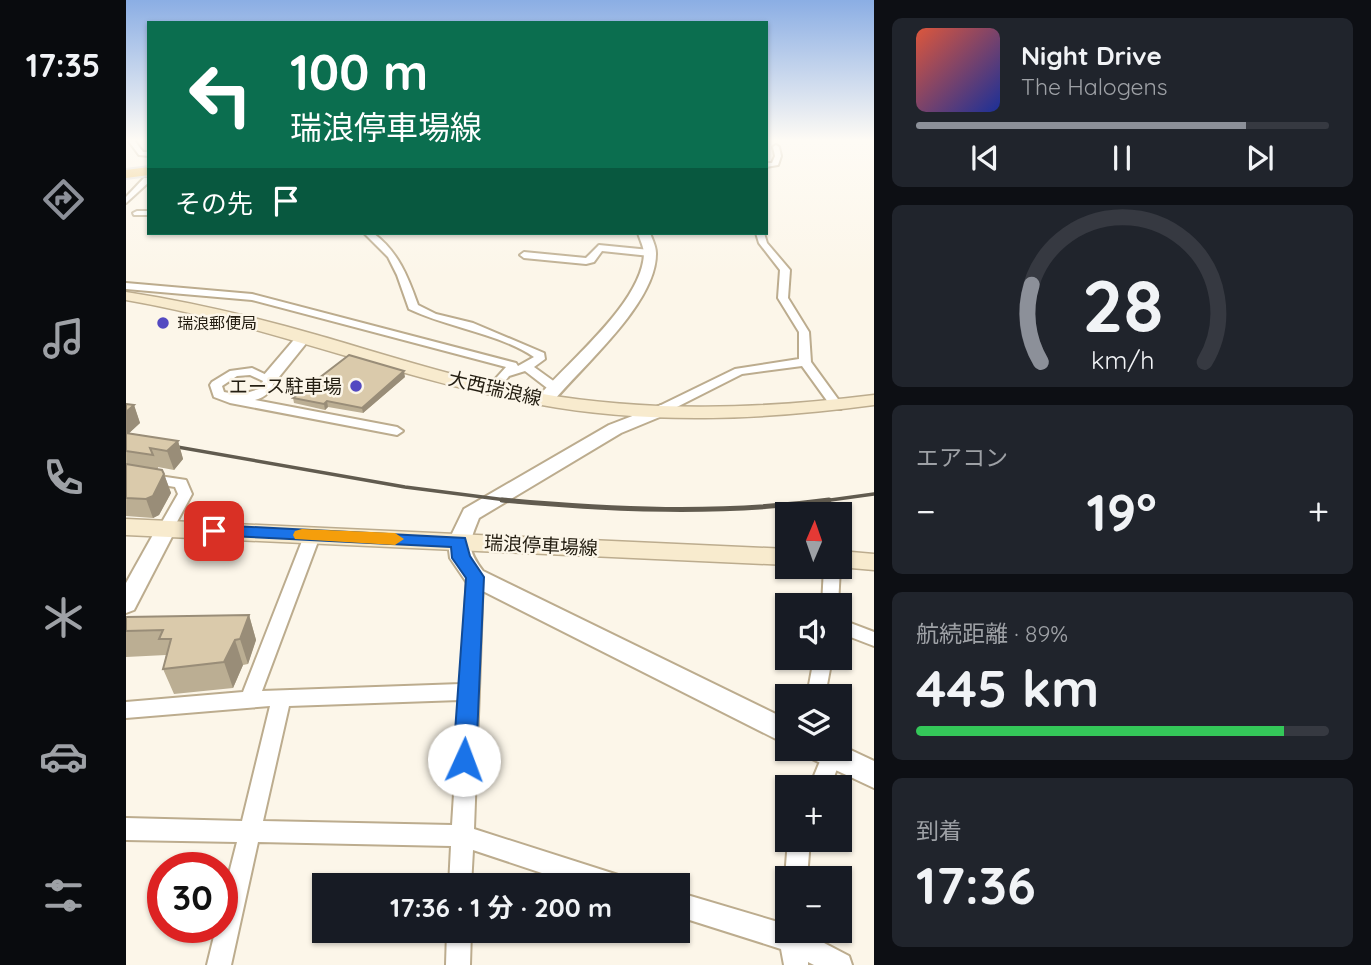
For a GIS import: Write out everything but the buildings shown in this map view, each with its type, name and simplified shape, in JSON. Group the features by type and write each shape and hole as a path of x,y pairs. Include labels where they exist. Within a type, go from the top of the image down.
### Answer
{"main road":[{"name":"大西瑞浪線","path":"126,296 161,295 303,338 493,389 551,394 660,410 737,412 837,406 874,400"},
{"name":"瑞浪停車場線","path":"126,527 775,556"},
{"path":"852,560 874,562"}],"street":[{"path":"126,201 140,185"},
{"path":"138,213 147,213"},
{"path":"377,235 399,265 413,307 469,325 510,344 534,350 540,355 539,359 527,368 505,374 493,389"},
{"path":"527,368 551,394 589,355 647,272 650,253 645,235"},
{"path":"761,235 763,243 785,270 783,298 804,332 806,362 837,406"},
{"path":"524,255 586,261 600,248 650,253"},
{"path":"126,286 161,295 252,298 292,306 512,365 512,370"},
{"path":"230,399 256,396 268,387 269,379 303,338"},
{"path":"775,727 475,577 461,558 459,542 471,514 604,435 739,371 806,362"},
{"path":"269,379 252,371 226,376 216,390 230,399 397,431"},
{"path":"126,475 181,483 185,494 126,604"},
{"path":"250,699 312,536"},
{"path":"460,873 475,577"},
{"path":"852,631 874,639"},
{"path":"126,710 250,699 468,692"},
{"path":"219,965 281,698"},
{"path":"845,761 874,775"},
{"path":"126,829 461,836 577,873"},
{"path":"690,908 775,931"},
{"path":"458,965 459,943"},
{"path":"792,943 796,965"},
{"path":"804,943 840,965"}],"railway":[{"path":"126,438 405,487 512,501"},
{"path":"816,502 874,494"},
{"path":"502,500 512,501"},
{"path":"512,501 584,506 706,509 829,500"},
{"path":"512,501 522,502"}],"slow traffic":[{"path":"302,535 395,539"}],"place":[{"name":"瑞浪郵便局","path":"163,323"},
{"name":"エース駐車場","path":"356,386"}],"route":[{"path":"214,531 459,542 461,558 475,577 464,760"}]}
